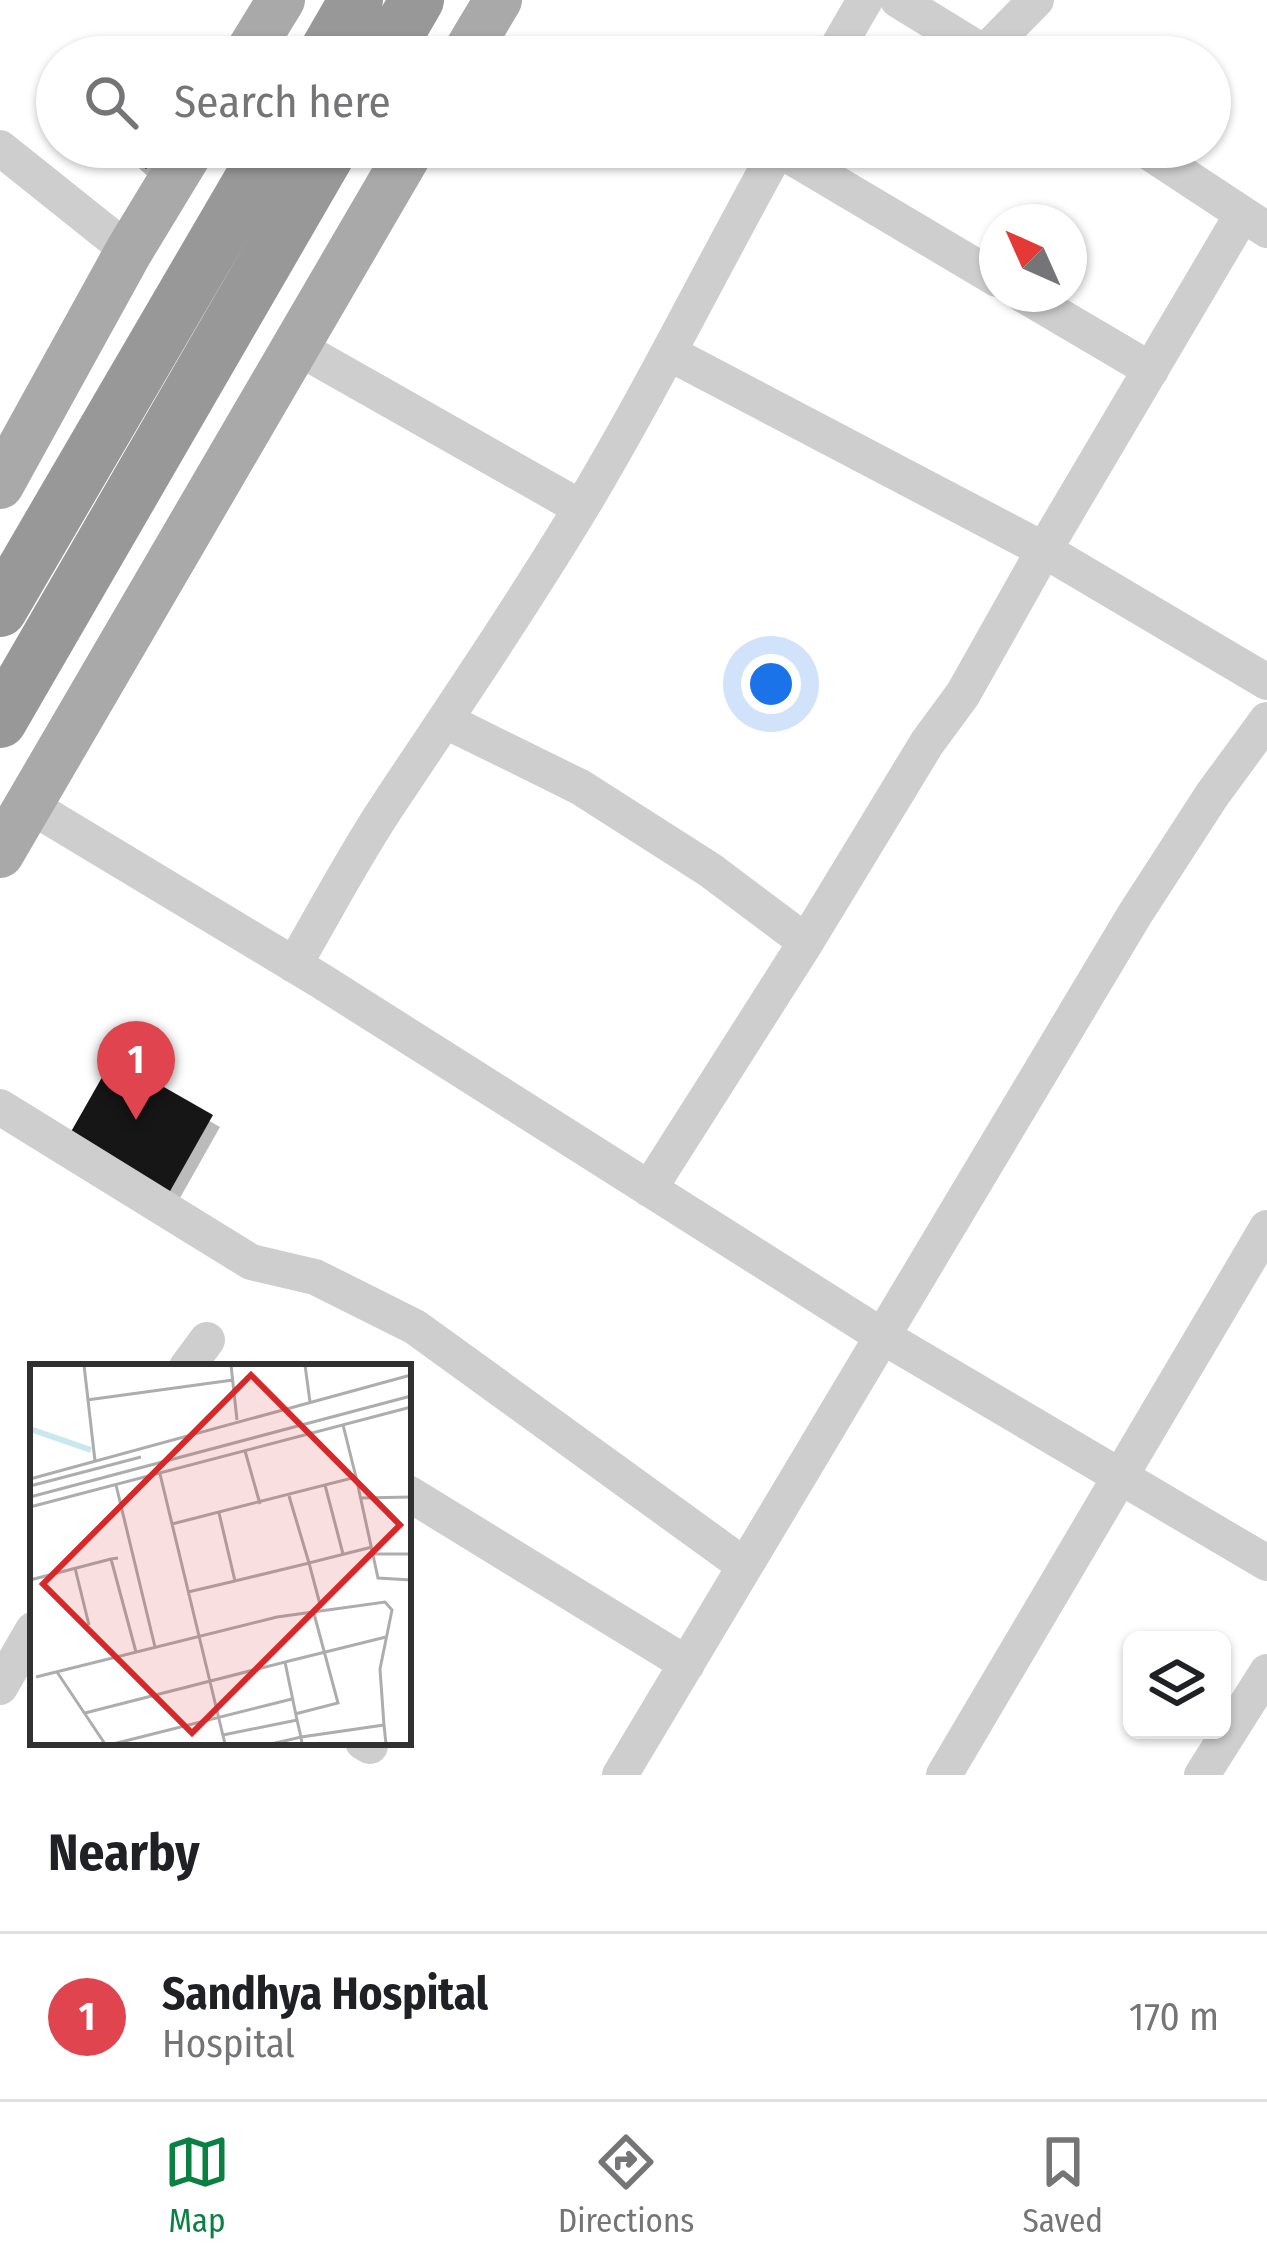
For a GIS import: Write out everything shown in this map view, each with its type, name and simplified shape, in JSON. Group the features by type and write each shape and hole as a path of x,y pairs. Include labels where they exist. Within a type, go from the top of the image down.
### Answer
{"highway":[{"path":"335,36 356,0"},
{"path":"396,36 417,0"},
{"path":"0,610 259,168"},
{"path":"0,721 320,168"}],"main road":[{"path":"259,36 281,0"},
{"path":"476,36 497,0"},
{"path":"0,484 179,168"},
{"path":"0,854 400,168"}],"street":[{"path":"844,36 865,0"},
{"path":"898,0 957,36"},
{"path":"1005,36 1036,0"},
{"path":"0,148 129,251"},
{"path":"294,964 392,799 581,508 670,354 687,313 768,168"},
{"path":"812,168 979,268"},
{"path":"649,1189 927,743 963,694 1151,370 1255,223 1172,168"},
{"path":"1053,312 1151,370"},
{"path":"297,347 581,508"},
{"path":"670,354 1043,550 1267,682"},
{"path":"446,721 580,787 710,870 806,942"},
{"path":"620,1775 1135,914 1264,729"},
{"path":"28,805 294,964 882,1336 1267,1563"},
{"path":"0,1106 251,1262 315,1276 415,1327 745,1566"},
{"path":"944,1775 1267,1228"},
{"path":"411,1495 687,1664"},
{"path":"0,1687 30,1635"},
{"path":"1202,1775 1267,1672"}],"building":[{"path":"113,1058 213,1115 169,1193 68,1137"}],"place":[{"name":"Sandhya Hospital","path":"136,1120"}]}
